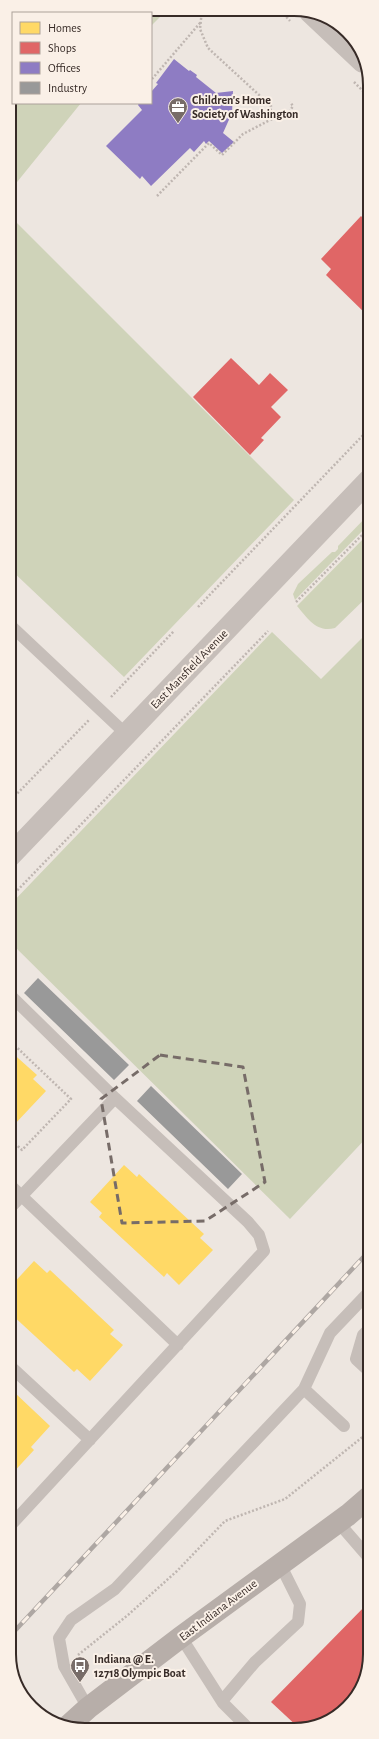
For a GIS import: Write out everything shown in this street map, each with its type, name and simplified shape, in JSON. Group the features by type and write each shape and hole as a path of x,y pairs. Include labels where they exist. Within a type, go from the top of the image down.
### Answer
{"main road":[{"name":"East Indiana Avenue","path":"72,1722 88,1708 181,1637 338,1522 363,1502"}],"street":[{"path":"319,21 356,56"},
{"name":"East Mansfield Avenue","path":"16,851 363,487"}],"lane":[{"path":"16,631 126,734"},
{"path":"16,1001 115,1098 248,1222 259,1235 264,1252 16,1520"},
{"path":"16,1202 115,1098"},
{"path":"16,1190 178,1345"},
{"path":"88,1708 64,1666 59,1638 71,1620 115,1589 304,1388 330,1333 363,1298"},
{"path":"363,1335 356,1359 363,1366"},
{"path":"16,1372 90,1440"},
{"path":"304,1388 344,1426"},
{"path":"338,1522 363,1552"},
{"path":"222,1701 255,1662 298,1622 300,1604 280,1564"},
{"path":"181,1637 222,1701 243,1723"}],"path":[{"path":"201,16 201,34 208,48 271,106 270,120"},
{"path":"152,79 200,22"},
{"path":"157,196 209,143 222,155 243,134 290,111 293,106 290,102"},
{"path":"198,607 363,436"},
{"path":"296,602 363,534"},
{"path":"108,700 174,631"},
{"path":"16,892 268,631"},
{"path":"16,795 92,716"},
{"path":"16,1047 71,1100 22,1150 16,1144"},
{"path":"64,1666 128,1615 177,1571 225,1521 285,1499 363,1436"}],"highlighted area":[{"path":"160,1055 243,1067 265,1182 205,1221 122,1223 101,1099"}],"green space":[{"path":"152,16 161,16 152,25"},
{"path":"16,104 80,104 16,183"},
{"path":"16,222 294,500 124,677 16,575"},
{"path":"363,520 363,530 295,600 293,594 298,584 332,552 335,552 338,549 338,546"},
{"path":"363,539 363,601 335,628 329,629 318,627 313,624 297,606"},
{"path":"272,632 321,679 363,637 363,1141 290,1219 16,948 16,899"}],"building: Homes":[{"path":"16,1056 37,1075 33,1079 46,1091 16,1123"},
{"path":"124,1165 137,1177 139,1174 204,1234 200,1238 213,1250 179,1285 167,1273 164,1277 99,1217 102,1213 90,1202"},
{"path":"34,1261 47,1273 50,1270 114,1330 110,1334 123,1345 90,1381 77,1369 74,1372 16,1319 16,1280"},
{"path":"16,1394 50,1426 31,1447 34,1450 16,1470"}],"building: Shops":[{"path":"361,216 363,218 363,311 326,275 331,269 321,259"},
{"path":"231,358 259,385 270,373 288,390 271,407 281,417 261,438 264,440 250,455 193,397"},
{"path":"363,1608 363,1658 361,1672 354,1688 346,1699 336,1709 328,1714 316,1719 294,1723 271,1702"}],"building: Offices":[{"name":"Children's Home Society of Washington","path":"174,59 189,71 190,70 197,75 196,77 216,93 233,91 232,113 223,133 234,142 222,153 209,141 206,144 204,141 194,152 190,148 151,186 142,176 140,179 106,146 142,110 138,104 152,104 152,91 158,84 156,83"}],"building: Industry":[{"path":"38,978 129,1065 114,1080 24,993"},
{"path":"151,1086 242,1174 228,1189 137,1101"}],"railway":[{"path":"16,1630 363,1258"}],"place":[{"name":"Children's Home Society of Washington","path":"178,124"},
{"name":"Indiana @ E. 12718 Olympic Boat","path":"80,1683"}]}
